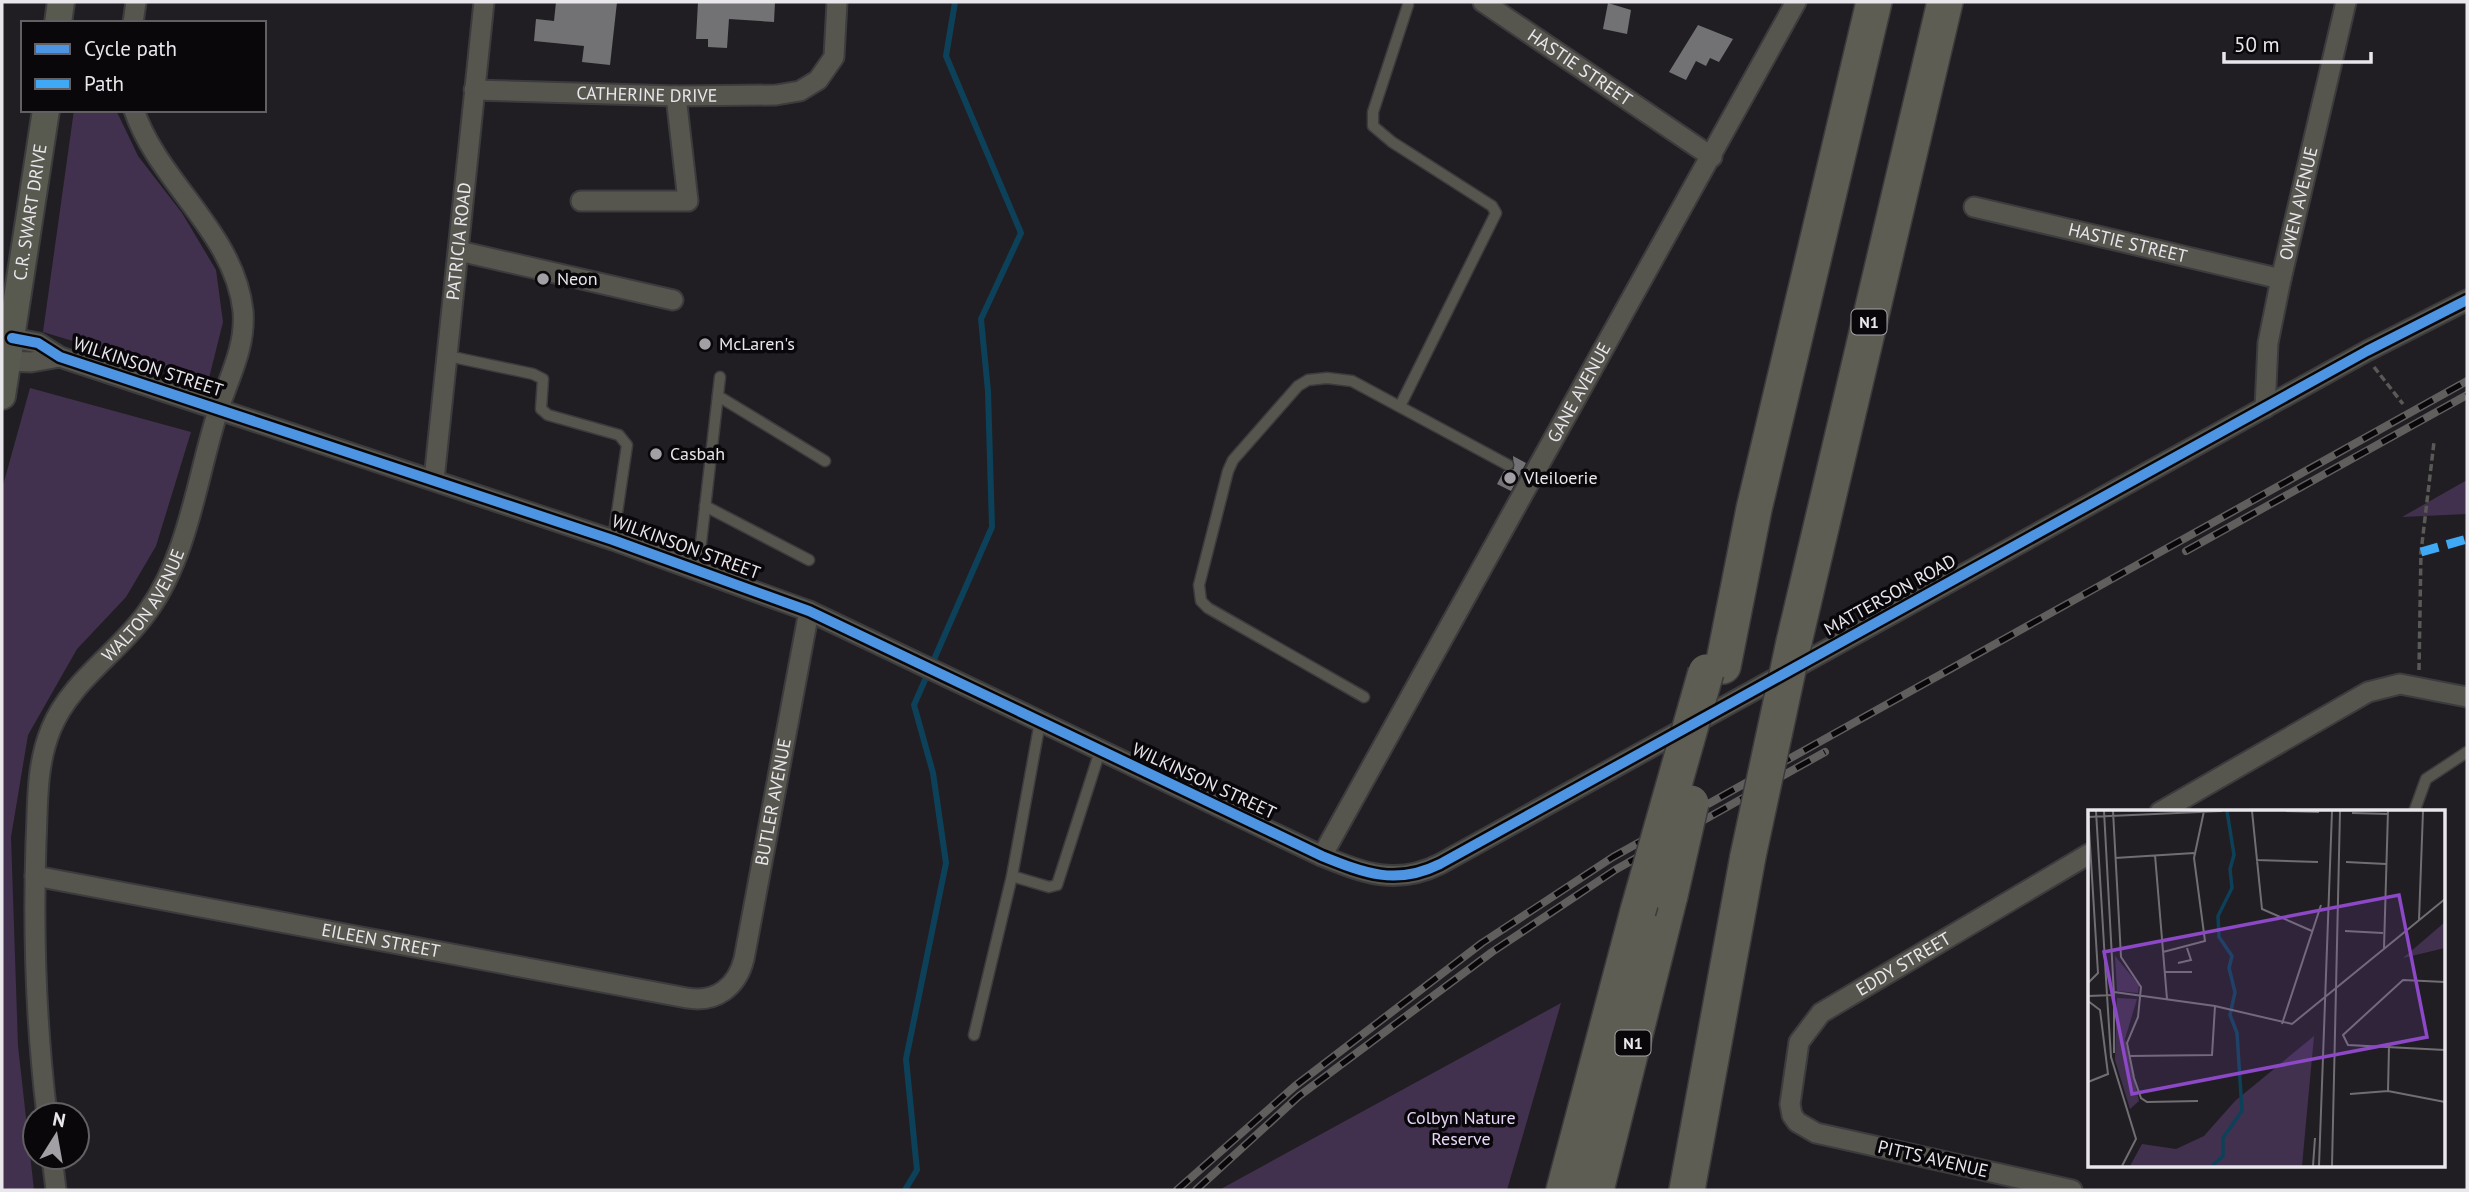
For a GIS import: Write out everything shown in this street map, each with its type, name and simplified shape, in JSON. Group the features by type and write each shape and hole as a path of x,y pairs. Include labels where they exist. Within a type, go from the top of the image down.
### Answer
{"highway":[{"name":"N1","path":"1596,1190 1670,895 1714,669 1874,2"},
{"name":"N1","path":"1672,1190 1733,928 1794,642 1945,2"},
{"path":"1564,1190 1637,911 1714,669"},
{"path":"1687,1190 1733,928"}],"main road":[{"path":"58,21 61,2"},
{"name":"C.R. SWART DRIVE","path":"2,396 6,349 46,112"}],"street":[{"path":"133,21 135,2"},
{"name":"PATRICIA ROAD","path":"434,481 484,2"},
{"name":"CATHERINE DRIVE","path":"474,90 676,96 776,95 800,91 818,80 834,57 837,2"},
{"name":"HASTIE STREET","path":"1483,2 1712,157"},
{"name":"GANE AVENUE","path":"1322,856 1528,476 1712,157 1796,2"},
{"name":"OWEN AVENUE","path":"2265,408 2267,354 2281,279 2346,2"},
{"path":"581,201 688,201 676,96"},
{"name":"WALTON AVENUE","path":"45,1101 40,1058 35,876 39,765 51,729 74,691 131,633 162,589 176,558 218,409 242,339 243,310 238,287 227,259 147,138 135,112"},
{"name":"HASTIE STREET","path":"1973,207 2281,279"},
{"path":"459,251 673,300"},
{"name":"MATTERSON ROAD","path":"1322,856 1373,876 1400,875 1431,869 2367,351 2467,300"},
{"name":"WILKINSON STREET","path":"6,349 38,343 60,357 613,540 809,611 1322,856"},
{"name":"BUTLER AVENUE","path":"726,989 740,973 744,959 809,611"},
{"path":"2163,810 2359,696 2389,686 2419,686 2467,697"},
{"name":"EDDY STREET","path":"1797,1122 1792,1115 1790,1104 1799,1042 1822,1013 2088,855"},
{"name":"EILEEN STREET","path":"35,876 701,1001 711,999 726,989"},
{"name":"PITTS AVENUE","path":"1797,1122 1816,1133 2072,1190"},
{"path":"53,1171 55,1190"}],"lane":[{"path":"1400,406 1496,213 1492,206 1392,142 1373,126 1373,112 1408,5"},
{"path":"448,356 533,374 542,379 541,409 548,415 619,435 627,445 613,540"},
{"path":"698,569 720,377"},
{"path":"1364,697 1208,608 1201,601 1199,589 1233,460 1298,386 1308,380 1346,380 1508,465"},
{"path":"718,396 825,461"},
{"path":"705,506 809,560"},
{"path":"974,1035 1012,876 1040,722"},
{"path":"1012,876 1049,887 1057,885 1100,751"},
{"path":"2415,810 2426,779 2467,752"}],"path":[{"path":"2367,351 2371,362 2403,404"},
{"path":"2419,686 2421,552 2434,443"}],"green space":[{"path":"74,112 117,112 138,156 182,213 216,270 223,322 208,382 43,332"},
{"path":"30,388 191,432 156,546 126,597 77,649 28,735 11,837 18,1046 24,1101 21,1101 21,1171 32,1171 34,1190 2,1190 2,489"},
{"path":"2467,480 2467,514 2402,517"},
{"name":"Colbyn Nature Reserve","path":"1561,1003 1507,1190 1219,1190"}],"building":[{"path":"556,2 617,2 610,65 582,62 584,46 534,41 536,19 554,21"},
{"path":"698,2 775,2 774,22 729,19 727,48 708,47 708,39 696,39"},
{"path":"1608,3 1631,10 1627,34 1603,29"},
{"path":"1698,25 1733,39 1719,62 1710,58 1706,66 1696,61 1686,80 1669,72"},
{"name":"Vleiloerie","path":"1513,456 1526,463 1511,491 1497,484 1504,471 1514,469"}],"waterway":[{"path":"905,1190 917,1170 906,1059 946,863 933,773 914,705 992,527 988,391 981,319 1021,233 946,56 955,2"}],"railway":[{"path":"1177,1190 1295,1086 1482,943 1613,857 2467,381"},
{"path":"2186,551 2467,395"},
{"path":"1196,1190 1299,1096 1492,952 1615,870 1825,752"}],"marked path":[{"path":"2421,552 2467,539"}],"cycle path":[{"path":"12,338 38,343 60,357 613,540 809,611 1322,856 1366,872 1394,876 1424,871 1440,864 2367,351 2467,300"}],"place":[{"name":"Neon","path":"543,279"},
{"name":"McLaren's","path":"705,344"},
{"name":"Casbah","path":"656,454"},
{"name":"Vleiloerie","path":"1510,478"}]}
